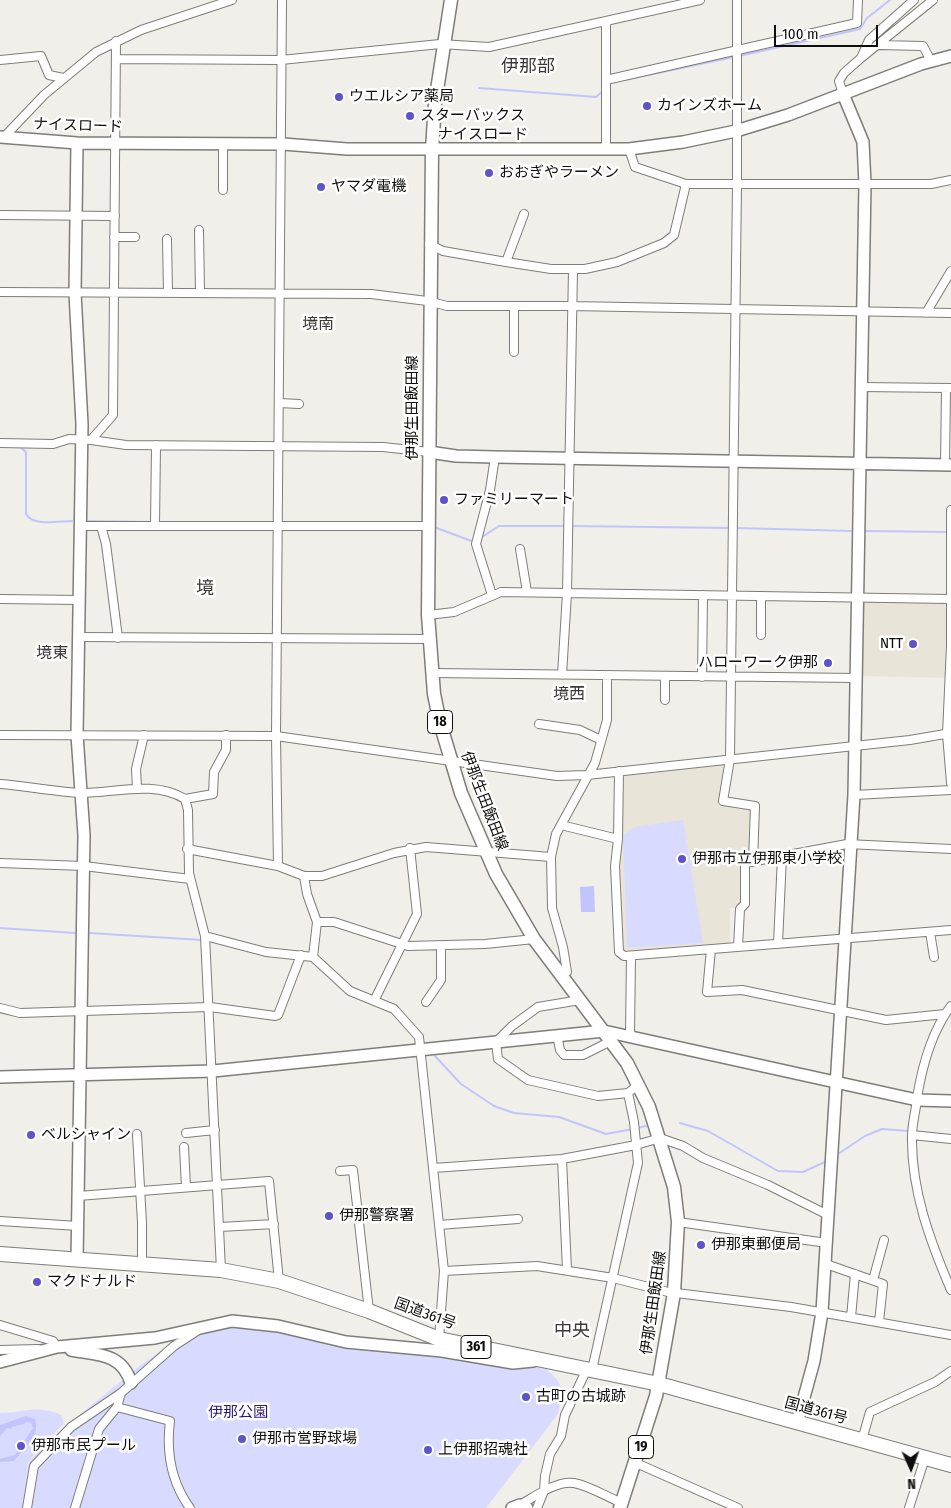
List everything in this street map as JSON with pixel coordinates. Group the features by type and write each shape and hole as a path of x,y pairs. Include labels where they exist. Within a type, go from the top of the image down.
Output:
{"highway":[{"name":"国道361号","path":"0,1254 221,1270 279,1280 369,1311 439,1339 659,1384 951,1465"}],"main road":[{"name":"伊那生田飯田線","path":"451,0 446,44 435,104 429,244 428,615 432,673 440,723 450,762 485,852 513,906 534,939 608,1036 639,1084 660,1138 674,1187 678,1222 674,1293 659,1384"},
{"name":"19","path":"621,1506 636,1463 659,1384"}],"street":[{"path":"2,137 63,78 96,52 116,41 232,0"},
{"path":"117,59 281,60 446,44 489,47 700,0"},
{"path":"737,0 736,131 738,185 730,759 723,801 754,806 753,862"},
{"path":"606,80 857,23 858,0"},
{"path":"862,58 869,40 914,0"},
{"path":"797,1423 814,1361 822,1312 854,796 858,465 864,311 864,184 863,142 839,81 844,73 933,0"},
{"path":"278,866 276,640 282,1"},
{"path":"606,21 606,150"},
{"path":"86,440 113,415 116,41"},
{"path":"879,45 923,46 931,61"},
{"path":"0,60 40,56 49,75 63,78"},
{"name":"ナイスロード","path":"2,137 77,143 282,144 347,149 629,149 683,142 736,131 788,115 931,61 951,56"},
{"path":"77,143 75,292 82,408 86,440 80,526 77,735 84,866 77,1259"},
{"path":"223,144 223,190"},
{"path":"629,149 635,167 686,184 931,184 951,180"},
{"path":"429,244 443,251 551,269 574,270 617,262 664,243 674,235 686,184"},
{"path":"506,262 524,214"},
{"path":"0,215 115,216"},
{"path":"199,230 200,293"},
{"path":"114,237 135,237"},
{"path":"168,239 168,293"},
{"path":"562,676 567,593 571,306 574,270"},
{"path":"926,313 951,271"},
{"path":"0,292 371,294 448,306 735,308 951,313"},
{"path":"514,306 514,352"},
{"path":"0,443 53,444 69,439 126,445 383,447 456,456 858,465 948,465 949,388 860,387"},
{"path":"279,403 299,404"},
{"path":"155,523 156,445"},
{"path":"492,595 476,542 490,490 495,457"},
{"path":"951,510 949,733 951,783"},
{"path":"80,526 155,523 428,526"},
{"path":"101,526 106,544 118,638"},
{"path":"520,549 527,592"},
{"path":"428,615 454,612 501,592 950,599"},
{"path":"702,676 703,595"},
{"path":"760,596 761,635"},
{"path":"0,599 79,600"},
{"path":"79,637 276,640 429,639"},
{"path":"432,673 856,678"},
{"path":"561,975 567,972 563,947 552,908 551,857 556,834 595,763 607,720 607,676"},
{"path":"665,676 665,700"},
{"path":"539,724 580,730 601,740"},
{"path":"0,735 276,736 557,776 587,775 949,733"},
{"path":"137,788 136,769 144,735"},
{"path":"0,784 80,792 137,788 176,794 185,799 213,794 214,772 226,750 226,735"},
{"path":"619,771 618,839 615,866 619,952 624,956 951,930"},
{"path":"854,796 951,790"},
{"path":"185,799 188,810 187,849 190,879 206,939 221,1270"},
{"path":"561,825 618,839"},
{"path":"738,947 740,909 745,904 745,863 851,844 951,849"},
{"path":"187,849 278,866 304,876 322,876 335,873 410,848 426,847 551,857"},
{"path":"374,1001 417,914 410,848"},
{"path":"778,944 782,856"},
{"path":"0,863 84,866 190,879"},
{"path":"304,876 307,894 317,922 313,957"},
{"path":"317,922 334,922 403,945 440,946 534,939"},
{"path":"930,932 934,957"},
{"path":"206,939 300,958 313,957 350,991 394,1009 420,1037 444,1271 439,1339"},
{"path":"426,1002 441,980 440,946"},
{"path":"711,949 708,992 742,990 886,1020 945,1014"},
{"path":"630,956 630,1036"},
{"path":"0,1008 20,1013 210,1007 275,1016 278,1015 300,958"},
{"path":"496,1042 512,1026 538,1007 580,1000"},
{"path":"951,1006 945,1014 925,1062 912,1135 919,1201 951,1290"},
{"path":"557,1036 560,1050 564,1055 583,1055 608,1036"},
{"path":"0,1077 212,1071 557,1036 630,1036 917,1100 951,1101"},
{"path":"496,1042 498,1059 528,1080 598,1096 628,1093 639,1084"},
{"path":"537,1508 544,1491 550,1454 561,1436 565,1415 589,1369 613,1278 638,1163 635,1129 628,1093"},
{"path":"186,1133 215,1130"},
{"path":"137,1134 142,1265"},
{"path":"912,1135 951,1139"},
{"path":"433,1168 562,1158 636,1145 660,1138 768,1185 828,1215"},
{"path":"184,1147 186,1187"},
{"path":"562,1158 567,1270"},
{"path":"340,1171 353,1170 369,1311"},
{"path":"78,1196 270,1181 279,1280"},
{"path":"439,1225 518,1219"},
{"path":"0,1221 78,1226"},
{"path":"678,1222 827,1243"},
{"path":"220,1227 274,1224"},
{"path":"873,1280 884,1240"},
{"path":"826,1264 883,1284 878,1322"},
{"path":"444,1271 537,1266 613,1278 674,1293 822,1312 951,1334"},
{"path":"851,1317 855,1274"},
{"path":"0,1362 53,1349 155,1338 232,1321 278,1326 346,1342 442,1351 513,1363 537,1360"},
{"path":"0,1325 53,1341 53,1349"},
{"path":"27,1508 34,1466 71,1427 122,1393 174,1346 202,1327"},
{"path":"0,1350 53,1349 109,1357 120,1362 128,1372 131,1383"},
{"path":"862,1440 870,1412 934,1382 951,1371"},
{"path":"76,1508 99,1429 117,1407 122,1393"},
{"path":"117,1407 170,1421 168,1440 175,1486 190,1508"},
{"path":"909,1508 925,1458"},
{"path":"636,1463 738,1508"},
{"path":"520,1507 544,1491 563,1484 574,1483 621,1506"}],"shaded area":[{"path":"862,599 947,601 948,678 861,676"},
{"name":"伊那市立伊那東小学校","path":"726,765 722,804 753,808 751,857 741,861 743,902 739,907 730,908 730,944 626,953 620,949 617,867 621,774"},
{"path":"594,886 595,912 581,912 580,887"},
{"path":"26,1416 35,1419 36,1431 34,1436 14,1461 0,1462 0,1459 15,1455 33,1428 31,1423 26,1422 11,1427 12,1429 7,1428 0,1436 0,1425"}],"green space":[{"path":"683,820 703,943 627,948 623,835 634,827"},
{"name":"伊那公園","path":"201,1322 417,1346 546,1369 560,1384 562,1393 558,1414 486,1508 0,1508 0,1413 45,1410 61,1415 64,1423 28,1462 25,1485 29,1462 47,1442 137,1368"}],"waterway":[{"path":"739,56 860,29 867,18 890,0"},
{"path":"624,80 734,57"},
{"path":"479,88 596,97 603,91"},
{"path":"0,447 20,447 26,452 26,514 29,518 40,522 72,521"},
{"path":"87,521 152,522"},
{"path":"157,522 192,522"},
{"path":"482,537 499,526 566,526"},
{"path":"571,526 731,528"},
{"path":"434,527 474,542"},
{"path":"736,528 851,531"},
{"path":"864,531 949,532"},
{"path":"0,928 75,933"},
{"path":"89,933 202,940"},
{"path":"332,979 349,994"},
{"path":"392,1012 416,1039"},
{"path":"435,1056 461,1084 494,1106 514,1113 559,1117 606,1134 633,1129"},
{"path":"680,1123 708,1131 778,1171 803,1172 825,1162"},
{"path":"638,1128 646,1126"},
{"path":"838,1154 865,1136 882,1129 909,1131"},
{"path":"914,1131 944,1135"}],"place":[{"name":"ウエルシア薬局","path":"339,97"},
{"name":"カインズホーム","path":"647,106"},
{"name":"スターバックス","path":"410,116"},
{"name":"おおぎやラーメン","path":"489,173"},
{"name":"ヤマダ電機","path":"321,187"},
{"name":"ファミリーマート","path":"444,500"},
{"name":"NTT","path":"913,644"},
{"name":"ハローワーク伊那","path":"828,663"},
{"name":"伊那市立伊那東小学校","path":"682,859"},
{"name":"ベルシャイン","path":"31,1135"},
{"name":"伊那警察署","path":"329,1216"},
{"name":"伊那東郵便局","path":"701,1245"},
{"name":"マクドナルド","path":"37,1282"},
{"name":"古町の古城跡","path":"526,1397"},
{"name":"伊那市営野球場","path":"242,1439"},
{"name":"伊那市民プール","path":"21,1446"},
{"name":"上伊那招魂社","path":"428,1450"}],"district":[{"name":"伊那部","path":"528,67"},
{"name":"境南","path":"318,325"},
{"name":"境","path":"205,589"},
{"name":"境東","path":"52,654"},
{"name":"境西","path":"569,695"},
{"name":"中央","path":"572,1331"}]}
